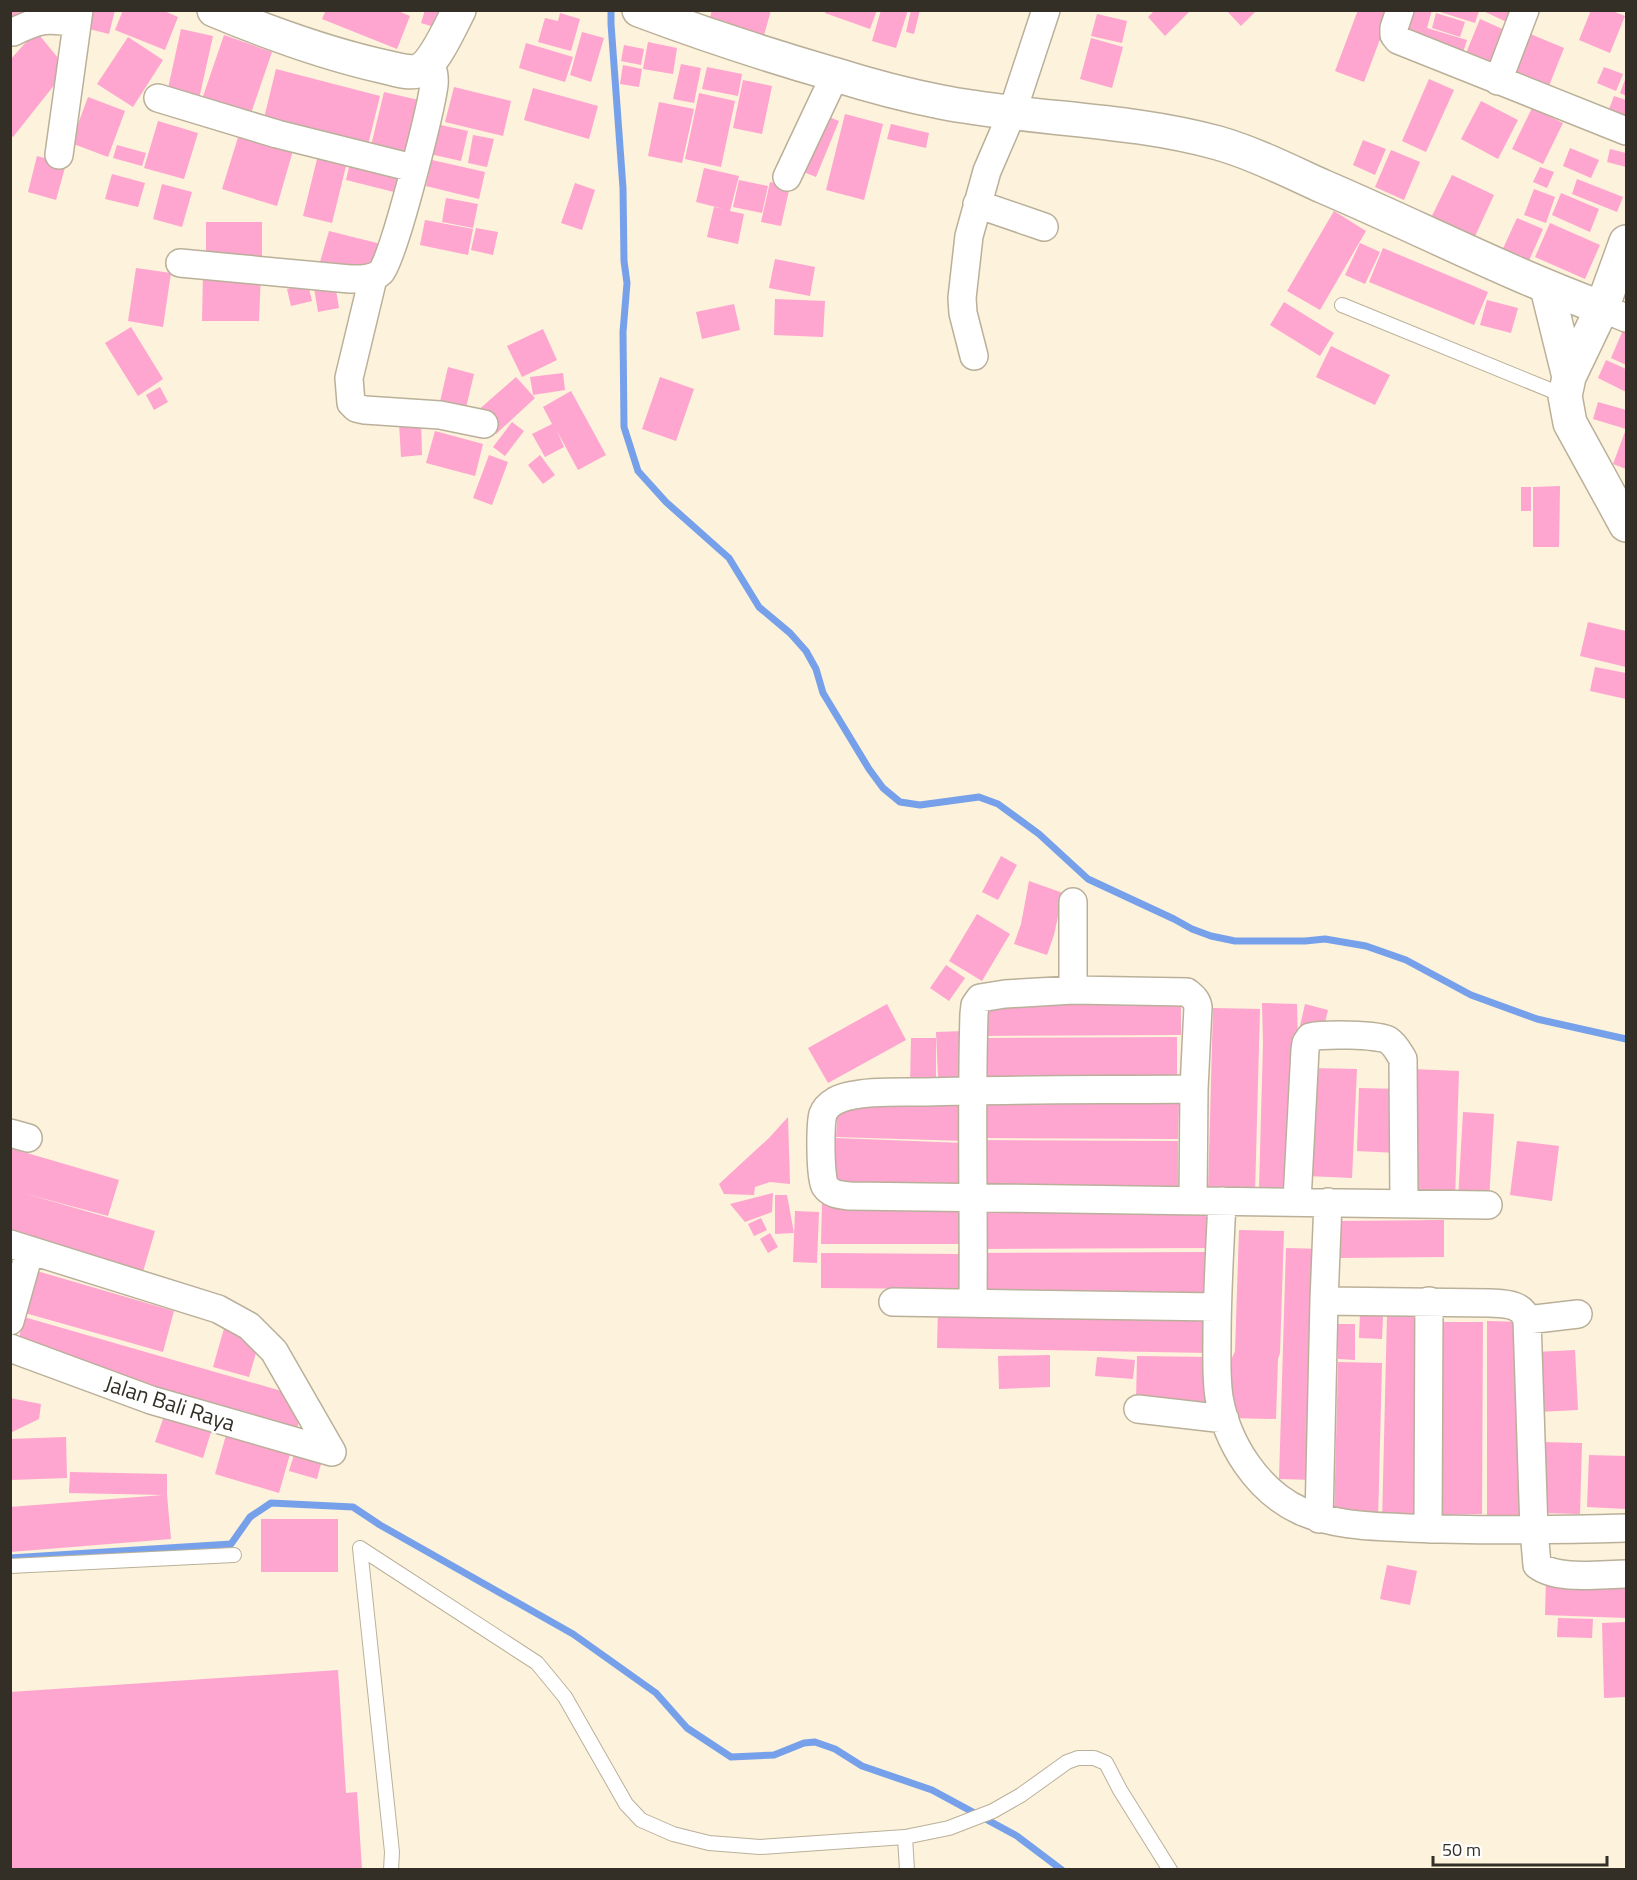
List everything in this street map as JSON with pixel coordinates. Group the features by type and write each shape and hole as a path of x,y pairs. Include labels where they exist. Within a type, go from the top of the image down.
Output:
{"street":[{"path":"214,10 265,31 352,59 410,72 420,70 430,62 459,10"},
{"path":"639,10 695,20 755,52 941,102 1012,113 1089,119 1147,127 1222,144 1348,197 1547,288 1614,313"},
{"path":"974,356 963,313 962,298 969,236 987,171 1012,113 1046,10"},
{"path":"1400,10 1394,28 1394,35 1398,40 1626,131"},
{"path":"1498,81 1525,10"},
{"path":"10,31 13,32 39,21 78,17 59,155"},
{"path":"180,263 350,279 373,278 382,272 389,259 434,85 430,62"},
{"path":"787,177 835,75"},
{"path":"158,98 277,134 413,168"},
{"path":"977,204 1044,227"},
{"path":"1567,386 1614,313 1626,242"},
{"path":"373,278 349,378 351,403 356,408 365,410 440,415 484,424"},
{"path":"1547,288 1567,386 1570,423 1626,525"},
{"path":"1073,902 1073,990"},
{"path":"973,1303 972,1090 974,1014 975,1005 980,998 1005,994 1073,990 1187,993 1193,996 1198,1007 1194,1089 1193,1200"},
{"path":"1297,1202 1306,1043 1310,1037 1323,1035 1375,1036 1388,1040 1397,1048 1403,1059 1404,1203"},
{"path":"1194,1089 972,1090 877,1093 836,1100 827,1107 822,1115 821,1169 825,1186 836,1194 974,1198 1488,1205"},
{"path":"1222,1201 1217,1307 1219,1396 1233,1441 1245,1463 1279,1497 1298,1510 1319,1519 1366,1526 1534,1530 1626,1528"},
{"path":"1319,1519 1323,1301 1328,1202"},
{"path":"10,1321 20,1247"},
{"name":"Jalan Bali Raya","path":"10,1348 151,1400 332,1452 274,1351 249,1326 218,1309 20,1247"},
{"path":"1323,1301 1490,1303 1514,1306 1522,1310 1527,1320 1537,1565 1543,1570 1564,1574 1626,1574"},
{"path":"1428,1529 1429,1301"},
{"path":"893,1302 1217,1307"},
{"path":"1527,1320 1578,1314"},
{"path":"1138,1409 1225,1419"}],"lane":[{"path":"1342,305 1567,386"},
{"path":"391,1869 392,1852 360,1548 537,1663 565,1697 626,1804 641,1820 673,1834 709,1843 760,1847 905,1837 949,1828 993,1811 1021,1795 1067,1762 1078,1758 1094,1758 1106,1763 1120,1790 1170,1869"},
{"path":"10,1566 234,1555"},
{"path":"905,1837 907,1869"}],"building":[{"path":"10,10 20,10 27,14 10,26"},
{"path":"85,10 115,10 109,34 81,27"},
{"path":"123,10 162,10 178,17 165,50 115,30"},
{"path":"326,10 396,10 410,16 397,49 322,19"},
{"path":"425,10 443,10 437,28 421,23"},
{"path":"712,10 771,10 763,39 708,24"},
{"path":"826,10 877,10 870,29 825,13"},
{"path":"881,10 908,10 896,48 872,41"},
{"path":"911,10 920,10 914,34 906,32"},
{"path":"1155,10 1191,10 1165,36 1148,17"},
{"path":"1226,10 1257,10 1241,26"},
{"path":"1358,10 1391,10 1364,82 1335,71"},
{"path":"1410,10 1432,10 1427,28 1467,40 1462,56 1404,30"},
{"path":"1434,10 1476,10 1479,11 1475,23"},
{"path":"1481,10 1518,10 1511,24"},
{"path":"1591,10 1610,10 1625,16 1610,53 1579,40"},
{"path":"560,13 580,19 571,51 538,42 545,18 558,21"},
{"path":"1436,13 1465,22 1460,37 1432,28"},
{"path":"1097,14 1127,21 1122,43 1091,36"},
{"path":"1480,19 1507,31 1491,70 1464,58"},
{"path":"181,29 213,36 199,99 167,93"},
{"path":"36,31 67,69 13,137 10,135 10,60"},
{"path":"582,32 604,38 591,82 570,75"},
{"path":"1528,33 1564,48 1547,91 1510,76"},
{"path":"224,35 272,52 248,122 200,105"},
{"path":"128,37 163,60 133,107 97,84"},
{"path":"1091,38 1123,47 1112,88 1080,79"},
{"path":"648,42 677,48 673,74 643,69"},
{"path":"526,43 573,57 565,82 519,68"},
{"path":"624,45 644,49 641,65 621,61"},
{"path":"681,64 701,68 694,103 673,99"},
{"path":"623,65 642,69 639,87 620,84"},
{"path":"707,67 742,74 738,96 702,89"},
{"path":"1604,67 1623,74 1616,91 1597,83"},
{"path":"276,69 380,96 367,149 263,122"},
{"path":"1626,77 1626,96 1620,93"},
{"path":"1429,79 1454,90 1426,152 1402,141"},
{"path":"743,80 772,86 762,134 733,128"},
{"path":"454,87 511,101 503,136 445,122"},
{"path":"533,88 598,106 589,139 524,120"},
{"path":"384,92 423,101 408,159 370,150"},
{"path":"699,93 735,101 721,167 685,159"},
{"path":"1614,96 1626,100 1626,125 1606,117"},
{"path":"88,97 125,111 108,157 71,143"},
{"path":"1481,101 1518,120 1498,159 1461,139"},
{"path":"659,102 694,109 682,163 648,156"},
{"path":"1532,108 1563,123 1543,164 1512,149"},
{"path":"845,114 883,124 864,200 826,190"},
{"path":"824,115 839,121 816,177 801,171"},
{"path":"158,121 198,133 184,179 144,168"},
{"path":"427,122 468,131 461,161 421,152"},
{"path":"891,124 929,133 926,148 887,139"},
{"path":"240,131 294,147 277,206 222,189"},
{"path":"473,135 494,139 487,167 468,163"},
{"path":"1363,140 1386,149 1375,175 1353,165"},
{"path":"117,145 146,153 142,166 113,158"},
{"path":"1570,148 1599,160 1591,178 1563,166"},
{"path":"1610,149 1626,153 1626,167 1607,162"},
{"path":"1391,150 1420,162 1404,200 1375,187"},
{"path":"319,151 348,158 332,223 303,216"},
{"path":"37,156 66,164 56,200 28,192"},
{"path":"351,158 404,172 398,193 346,180"},
{"path":"432,160 485,172 479,199 426,186"},
{"path":"1540,167 1554,172 1547,188 1533,182"},
{"path":"704,168 739,176 730,211 744,214 738,244 707,237 714,207 724,209 696,202"},
{"path":"112,174 145,183 138,207 105,199"},
{"path":"1452,175 1494,195 1471,245 1428,224"},
{"path":"1577,179 1623,197 1617,212 1572,194"},
{"path":"739,180 768,186 762,213 733,207"},
{"path":"770,182 790,186 781,226 761,222"},
{"path":"575,183 595,190 582,230 561,223"},
{"path":"162,184 192,192 182,227 153,219"},
{"path":"1534,189 1555,197 1546,223 1524,215"},
{"path":"1561,193 1599,209 1590,232 1552,215"},
{"path":"446,198 478,204 473,228 442,222"},
{"path":"1334,211 1366,231 1320,310 1287,291"},
{"path":"1517,218 1543,229 1527,265 1501,253"},
{"path":"425,220 473,229 468,255 420,245"},
{"path":"206,222 262,222 262,256 206,257"},
{"path":"1550,223 1600,245 1585,279 1535,257"},
{"path":"476,228 498,232 493,255 471,250"},
{"path":"329,231 381,244 373,276 320,262"},
{"path":"1360,243 1380,252 1365,284 1345,275"},
{"path":"1383,248 1488,292 1474,325 1369,282"},
{"path":"775,259 815,267 810,296 769,288"},
{"path":"136,268 171,273 163,327 128,321"},
{"path":"203,272 261,272 259,321 202,321"},
{"path":"308,284 312,301 291,306 287,289"},
{"path":"335,284 339,308 318,312 314,288"},
{"path":"775,299 825,301 823,337 774,335"},
{"path":"1487,300 1518,308 1511,333 1480,325"},
{"path":"1284,302 1334,333 1320,356 1270,325"},
{"path":"734,304 740,330 702,339 696,312"},
{"path":"131,327 163,379 138,396 105,343"},
{"path":"543,329 557,360 522,377 507,346"},
{"path":"1623,330 1626,332 1626,365 1611,358"},
{"path":"1331,346 1390,375 1375,405 1316,377"},
{"path":"1606,360 1626,369 1626,392 1598,378"},
{"path":"448,367 474,374 465,412 439,406"},
{"path":"563,373 565,390 533,395 530,377"},
{"path":"516,377 535,398 496,434 476,412"},
{"path":"660,377 694,389 676,441 642,429"},
{"path":"160,387 168,402 154,410 146,395"},
{"path":"571,391 606,455 578,470 557,431 564,447 545,457 532,434 552,424 543,407"},
{"path":"1598,402 1626,410 1626,429 1593,419"},
{"path":"421,422 422,455 401,457 399,423"},
{"path":"512,422 524,431 505,456 493,447"},
{"path":"1626,429 1626,469 1613,464"},
{"path":"435,431 483,444 475,476 426,463"},
{"path":"489,455 508,462 492,505 473,498"},
{"path":"540,455 555,475 543,484 528,465"},
{"path":"1560,486 1559,547 1533,547 1533,487"},
{"path":"1521,487 1531,487 1531,511 1521,511"},
{"path":"1588,622 1626,631 1626,667 1580,656"},
{"path":"1595,667 1626,673 1626,699 1590,691"},
{"path":"1001,856 1017,865 998,900 982,892"},
{"path":"1029,881 1063,893 1047,955 1014,944 1021,924"},
{"path":"977,914 1010,934 982,981 949,961"},
{"path":"946,965 965,978 949,1001 930,988"},
{"path":"983,998 1181,998 1181,1035 983,1036"},
{"path":"1262,1003 1297,1004 1294,1190 1259,1189"},
{"path":"887,1004 906,1040 828,1083 808,1048"},
{"path":"1305,1004 1328,1010 1323,1031 1300,1026"},
{"path":"1213,1008 1260,1009 1255,1193 1208,1192"},
{"path":"965,1031 966,1077 938,1078 936,1032"},
{"path":"1177,1037 1177,1081 983,1082 983,1038"},
{"path":"911,1038 936,1038 936,1083 910,1083"},
{"path":"1312,1068 1357,1069 1352,1178 1307,1176"},
{"path":"1413,1069 1459,1071 1455,1201 1409,1199"},
{"path":"1359,1088 1400,1089 1397,1153 1357,1151"},
{"path":"966,1101 965,1141 836,1137 838,1103"},
{"path":"981,1101 1179,1103 1178,1139 980,1138"},
{"path":"1463,1112 1494,1114 1489,1201 1458,1200"},
{"path":"788,1117 790,1184 770,1182 755,1187 754,1195 724,1194 719,1184 769,1138"},
{"path":"836,1138 964,1143 963,1188 834,1184"},
{"path":"981,1140 1178,1141 1178,1190 981,1188"},
{"path":"1517,1141 1559,1146 1552,1201 1510,1195"},
{"path":"10,1148 119,1180 108,1216 23,1193 155,1231 142,1275 10,1237"},
{"path":"773,1193 772,1212 745,1222 730,1204"},
{"path":"775,1195 787,1195 794,1233 775,1234"},
{"path":"822,1203 960,1204 960,1244 821,1244"},
{"path":"1209,1203 1209,1248 980,1249 980,1204"},
{"path":"795,1211 819,1212 817,1263 793,1262"},
{"path":"761,1218 767,1230 754,1236 748,1224"},
{"path":"1444,1220 1444,1257 1340,1258 1339,1221"},
{"path":"1239,1230 1284,1231 1276,1419 1230,1418"},
{"path":"770,1233 778,1247 768,1253 760,1239"},
{"path":"1286,1248 1322,1249 1314,1480 1279,1479"},
{"path":"1209,1252 1209,1296 980,1297 981,1253"},
{"path":"821,1253 960,1254 959,1289 821,1288"},
{"path":"37,1271 174,1311 163,1352 25,1313"},
{"path":"938,1310 1210,1315 1209,1353 937,1348"},
{"path":"1360,1314 1383,1316 1382,1339 1359,1338"},
{"path":"1387,1315 1427,1316 1422,1523 1382,1522"},
{"path":"24,1317 292,1394 302,1408 295,1438 17,1347"},
{"path":"1487,1321 1525,1322 1525,1517 1487,1516"},
{"path":"1440,1322 1483,1322 1482,1514 1439,1515"},
{"path":"1338,1324 1355,1324 1355,1360 1338,1359"},
{"path":"225,1325 258,1346 249,1377 213,1367"},
{"path":"1575,1350 1578,1410 1537,1412 1535,1352"},
{"path":"1050,1355 1050,1387 999,1389 998,1356"},
{"path":"1137,1356 1209,1357 1208,1402 1136,1401"},
{"path":"1097,1357 1135,1360 1133,1379 1095,1376"},
{"path":"1338,1362 1382,1363 1378,1522 1334,1521"},
{"path":"10,1398 41,1404 39,1419 10,1433"},
{"path":"164,1416 211,1432 203,1458 155,1442"},
{"path":"228,1428 292,1447 279,1493 215,1474"},
{"path":"66,1437 67,1478 10,1480 10,1439"},
{"path":"1542,1442 1582,1443 1580,1514 1541,1513"},
{"path":"296,1448 323,1456 317,1479 289,1471"},
{"path":"1589,1455 1626,1456 1626,1509 1587,1507"},
{"path":"70,1472 167,1474 171,1539 10,1552 10,1507 163,1495 69,1493"},
{"path":"261,1519 338,1519 338,1572 261,1572"},
{"path":"1387,1565 1417,1571 1410,1605 1380,1599"},
{"path":"1546,1578 1626,1581 1626,1618 1545,1615"},
{"path":"1558,1618 1593,1619 1592,1638 1557,1637"},
{"path":"1626,1622 1626,1697 1604,1698 1602,1623"},
{"path":"338,1670 346,1793 357,1792 362,1869 10,1869 10,1692"}],"waterway":[{"path":"611,10 627,283 623,332 624,427 638,471 666,502 729,558 759,607 790,633 806,651 816,669 823,693 883,788 900,802 920,805 979,797 998,804 1039,834 1088,879 1211,936 1235,941 1325,939 1366,946 1406,960 1471,995 1537,1019 1626,1039"},
{"path":"10,1558 231,1544 250,1517 271,1503 353,1507 380,1525 573,1634 656,1693 687,1728 731,1757 774,1755 804,1743 815,1742 835,1749 862,1766 932,1790 1017,1836 1062,1870"}]}
